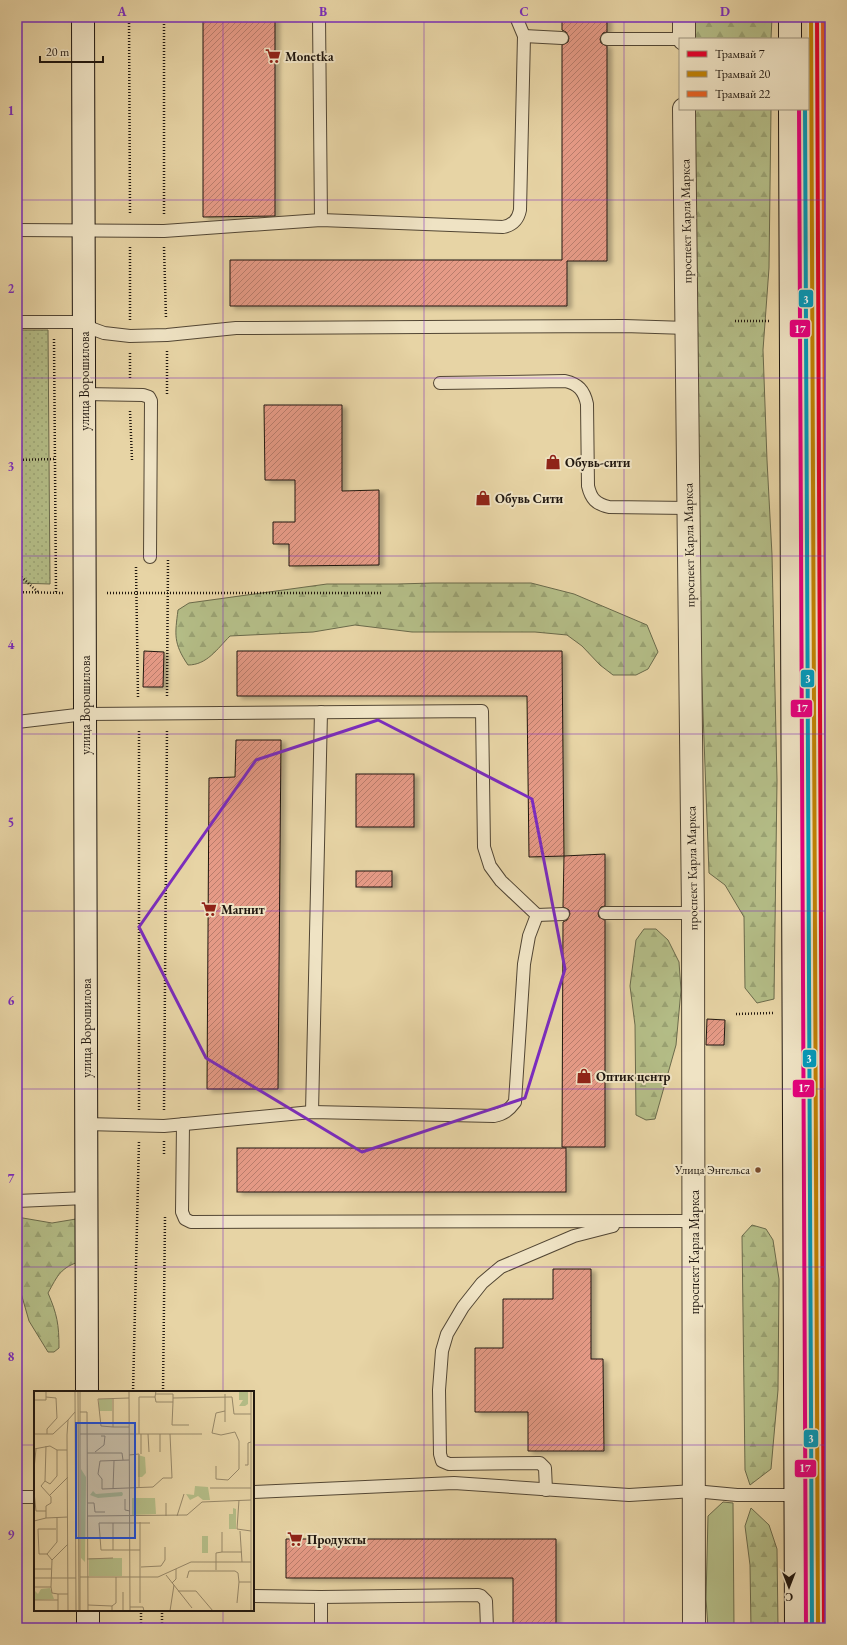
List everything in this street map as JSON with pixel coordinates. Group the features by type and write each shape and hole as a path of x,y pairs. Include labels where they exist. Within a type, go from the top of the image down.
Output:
{"main road":[{"name":"улица Ворошилова","path":"83,17 87,1391"},
{"path":"684,17 684,38"},
{"path":"790,17 790,38"},
{"name":"проспект Карла Маркса","path":"684,110 692,913 694,1628"},
{"path":"790,110 796,1628"},
{"path":"88,1611 88,1628"}],"lane":[{"path":"319,17 321,220"},
{"path":"17,230 164,231 321,220 509,226 515,222 519,216 520,210 524,36 516,17"},
{"path":"524,36 562,38"},
{"path":"607,39 679,39"},
{"path":"17,322 84,322 93,329 104,333 130,336 167,335 236,328 624,326 687,328"},
{"path":"440,383 564,381 573,383 581,388 586,396 588,486 594,501 609,507 688,508"},
{"path":"84,394 143,395 150,397 150,557"},
{"path":"17,722 85,714 482,711 484,847 490,866 501,881 537,915 563,914"},
{"path":"312,1112 321,712"},
{"path":"605,913 692,913"},
{"path":"86,1124 164,1126 312,1112 494,1116 503,1114 510,1109 515,1102 517,1093 524,964 529,936 537,915"},
{"path":"182,1124 182,1212 185,1219 188,1221 694,1222"},
{"path":"17,1201 86,1198"},
{"path":"546,1490 546,1468 540,1463 449,1464 442,1461 440,1454 439,1390 442,1351 447,1334 463,1307 482,1284 501,1267 574,1236 630,1222"},
{"path":"254,1492 454,1483 629,1495 694,1491 737,1495 795,1495"},
{"path":"17,1497 34,1497"},
{"path":"254,1596 481,1596 486,1601 487,1628"},
{"path":"320,1628 321,1597"}],"path":[{"path":"812,321 830,320"},
{"path":"735,321 771,321"},
{"path":"54,322 56,592"},
{"path":"17,460 55,459"},
{"path":"17,573 38,592"},
{"path":"17,592 382,593"},
{"path":"813,1012 830,1012"},
{"path":"736,1014 776,1013"},
{"path":"141,1611 141,1628"},
{"path":"162,1611 162,1628"}],"highlighted area":[{"path":"378,720 532,799 565,969 525,1098 362,1152 206,1058 139,927 256,760"}],"green space":[{"path":"692,17 772,17 771,38 692,38"},
{"path":"691,110 771,110 769,268 763,350 772,555 777,780 774,999 757,1003 745,988 744,917 725,885 709,873 696,525"},
{"path":"17,330 48,330 50,584 17,583"},
{"path":"531,583 574,594 647,625 658,652 648,669 636,675 613,675 600,665 582,646 567,635 535,632 412,632 355,625 313,632 230,636 206,659 195,664 188,665 177,644 176,626 178,610 189,603 327,584"},
{"path":"644,929 656,929 668,940 679,962 681,990 676,1045 655,1119 646,1120 636,1115 635,1025 630,986 636,940"},
{"path":"17,1217 52,1223 82,1218 81,1261 64,1269 54,1281 48,1293 54,1307 59,1332 59,1348 54,1352 48,1352 29,1321 17,1279"},
{"path":"752,1225 766,1229 773,1240 779,1279 778,1390 771,1469 750,1485 745,1470 742,1236"},
{"path":"723,1502 733,1503 734,1628 708,1628 706,1599 708,1516"},
{"path":"751,1508 769,1525 777,1549 778,1628 751,1628 750,1565 745,1526"}],"building":[{"path":"203,17 275,17 275,216 203,217"},
{"path":"562,17 607,17 607,32 603,33 600,39 601,43 607,46 607,261 567,261 567,306 230,306 230,260 562,260 562,45 568,42 569,38 566,32 562,30"},
{"path":"264,405 342,405 342,491 379,490 379,565 289,566 289,544 273,544 273,522 295,522 295,480 265,480"},
{"path":"144,651 164,652 163,687 143,687"},
{"path":"237,651 562,651 564,856 529,857 527,696 237,696"},
{"path":"236,740 281,740 278,1089 207,1089 209,778 235,777"},
{"path":"356,774 414,774 414,827 356,827"},
{"path":"605,854 605,906 601,907 598,913 599,917 605,920 605,1147 562,1147 563,922 567,920 570,914 569,910 563,907 564,856"},
{"path":"356,871 392,871 392,887 356,887"},
{"path":"707,1019 725,1020 724,1045 706,1045"},
{"path":"237,1148 566,1148 566,1192 237,1192"},
{"path":"553,1269 591,1269 591,1359 603,1359 604,1451 528,1451 528,1412 475,1412 475,1348 503,1348 503,1299 553,1299"},
{"path":"286,1539 556,1539 556,1628 513,1628 513,1578 286,1578"}],"tram line":[{"name":"20","path":"811,17 818,1628"},
{"name":"7","path":"817,17 824,1628"},
{"name":"22","path":"823,17 830,1628"}],"transit line":[{"name":"9","path":"829,17 830,247"},
{"name":"17","path":"799,110 806,1628"},
{"name":"3","path":"805,110 812,1628"}],"place":[{"name":"Monetka","path":"273,56"},
{"name":"Обувь-сити","path":"553,462"},
{"name":"Обувь Сити","path":"483,498"},
{"name":"Магнит","path":"209,909"},
{"name":"Оптик центр","path":"584,1076"},
{"name":"Улица Энгельса","path":"758,1170"},
{"name":"Продукты","path":"295,1539"}]}
